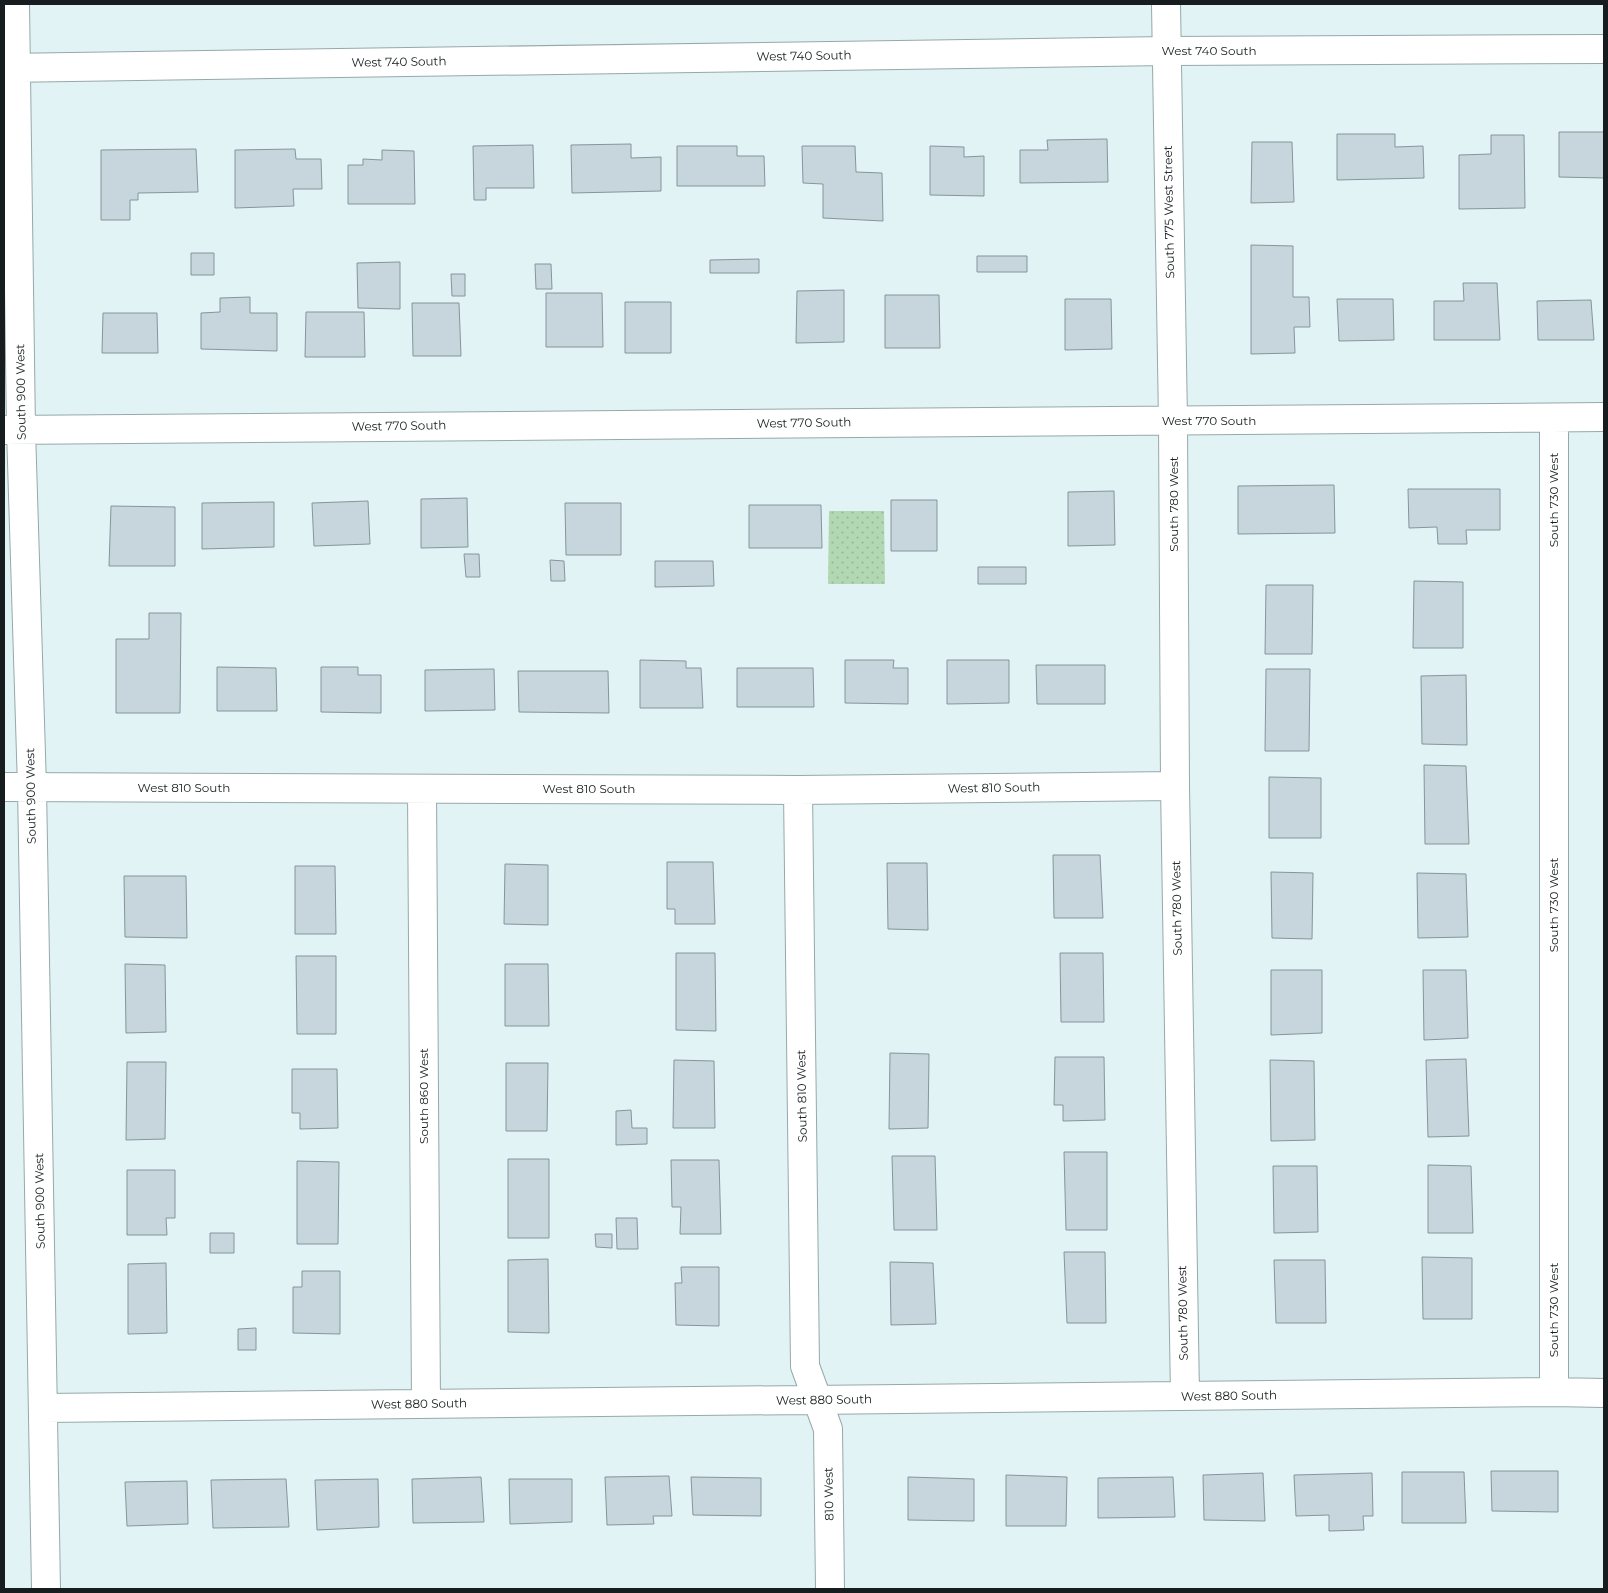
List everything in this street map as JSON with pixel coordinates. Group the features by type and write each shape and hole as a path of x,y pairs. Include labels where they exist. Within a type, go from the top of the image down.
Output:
{"street":[{"name":"South 900 West","path":"15,4 10,68 13,430 32,787 46,1589"},
{"name":"South 775 West Street","path":"1166,4 1174,421"},
{"name":"West 740 South","path":"10,68 1166,51 1604,49"},
{"name":"West 770 South","path":"13,430 1604,417"},
{"name":"South 730 West","path":"1554,418 1554,1392"},
{"name":"South 780 West","path":"1174,421 1175,786 1185,1396"},
{"name":"West 810 South","path":"4,787 798,790 1175,786"},
{"name":"South 860 West","path":"422,789 426,1404"},
{"name":"South 810 West","path":"798,790 805,1366 817,1400"},
{"name":"West 880 South","path":"44,1408 1604,1393"},
{"name":"810 West","path":"817,1400 828,1429 830,1589"}],"green space":[{"path":"829,511 884,511 885,584 828,584"}],"building":[{"path":"1559,132 1604,132 1604,178 1559,177"},
{"path":"1337,134 1395,134 1395,147 1423,146 1424,178 1337,180"},
{"path":"1491,135 1524,135 1525,208 1459,209 1459,155 1491,154"},
{"path":"1107,139 1108,182 1020,183 1020,150 1048,150 1047,140"},
{"path":"1252,142 1292,142 1294,202 1251,203"},
{"path":"631,144 631,158 661,157 661,191 572,193 571,145"},
{"path":"533,145 534,188 486,188 486,200 474,200 473,146"},
{"path":"677,146 737,146 737,156 764,156 765,186 677,186"},
{"path":"802,146 855,146 856,172 882,173 883,221 823,218 823,184 803,183"},
{"path":"930,146 964,147 964,157 984,156 984,196 930,195"},
{"path":"196,149 198,192 138,193 138,200 130,200 130,220 101,220 101,150"},
{"path":"295,149 296,159 321,159 322,189 293,189 294,206 235,208 235,150"},
{"path":"382,150 414,151 415,204 348,204 348,165 363,165 363,159 382,160"},
{"path":"1251,245 1293,246 1293,297 1309,297 1310,327 1294,327 1295,353 1251,354"},
{"path":"191,253 214,253 214,275 191,275"},
{"path":"977,256 1027,256 1027,272 977,272"},
{"path":"759,259 759,273 710,273 710,260"},
{"path":"400,262 400,309 358,308 357,263"},
{"path":"535,264 551,264 552,289 536,289"},
{"path":"451,274 465,274 465,296 452,296"},
{"path":"1463,283 1497,283 1500,340 1434,340 1434,301 1464,301"},
{"path":"844,290 844,342 796,343 797,291"},
{"path":"546,293 602,293 603,347 546,347"},
{"path":"885,295 939,295 940,348 885,348"},
{"path":"250,297 250,313 277,313 277,351 201,349 201,313 220,312 220,298"},
{"path":"1065,299 1111,299 1112,349 1065,350"},
{"path":"1337,299 1393,299 1394,340 1339,341"},
{"path":"1591,300 1594,340 1538,340 1537,301"},
{"path":"625,302 671,302 671,353 625,353"},
{"path":"412,303 459,303 461,356 413,356"},
{"path":"306,312 364,312 365,357 305,357"},
{"path":"103,313 157,313 158,353 102,353"},
{"path":"1334,485 1335,533 1238,534 1238,486"},
{"path":"1408,489 1500,489 1500,530 1466,530 1467,544 1438,544 1437,527 1409,528"},
{"path":"1114,491 1115,545 1068,546 1068,492"},
{"path":"467,498 468,547 421,548 421,499"},
{"path":"891,500 937,500 937,551 891,551"},
{"path":"368,501 370,544 314,546 312,503"},
{"path":"274,502 274,547 202,549 202,503"},
{"path":"565,503 621,503 621,555 566,555"},
{"path":"749,505 821,505 822,548 749,548"},
{"path":"111,506 175,507 175,566 109,566"},
{"path":"464,554 479,554 480,577 466,577"},
{"path":"550,560 564,561 565,581 551,581"},
{"path":"655,561 713,561 714,586 655,587"},
{"path":"978,567 1026,567 1026,584 978,584"},
{"path":"1414,581 1463,582 1463,648 1413,648"},
{"path":"1266,585 1313,585 1312,654 1265,654"},
{"path":"149,613 181,613 180,713 116,713 116,639 149,639"},
{"path":"640,660 686,661 686,668 701,668 703,708 640,708"},
{"path":"845,660 894,660 893,668 908,668 908,704 845,703"},
{"path":"947,660 1009,660 1009,703 947,704"},
{"path":"1036,665 1105,665 1105,704 1037,704"},
{"path":"217,667 276,668 277,711 217,711"},
{"path":"321,667 358,667 358,675 381,675 381,713 321,712"},
{"path":"737,668 813,668 814,707 737,707"},
{"path":"494,669 495,710 425,711 425,670"},
{"path":"1266,669 1310,669 1309,751 1265,751"},
{"path":"518,671 608,671 609,713 519,712"},
{"path":"1466,675 1467,745 1422,744 1421,676"},
{"path":"1424,765 1466,766 1469,844 1425,844"},
{"path":"1269,777 1321,778 1321,838 1269,838"},
{"path":"1053,855 1100,855 1103,918 1054,918"},
{"path":"667,862 713,862 715,924 675,924 675,909 667,909"},
{"path":"887,863 927,863 928,930 888,929"},
{"path":"505,864 548,865 548,925 504,924"},
{"path":"295,866 335,866 336,934 295,934"},
{"path":"1271,872 1313,873 1312,939 1272,938"},
{"path":"1417,873 1466,874 1468,937 1418,938"},
{"path":"124,876 186,876 187,938 125,937"},
{"path":"676,953 715,953 716,1031 676,1030"},
{"path":"1060,953 1103,953 1104,1022 1061,1022"},
{"path":"296,956 336,956 336,1034 297,1034"},
{"path":"125,964 165,965 166,1032 126,1033"},
{"path":"505,964 548,964 549,1026 505,1026"},
{"path":"1271,970 1322,970 1322,1033 1271,1035"},
{"path":"1423,970 1466,970 1468,1038 1424,1040"},
{"path":"890,1053 929,1054 928,1128 889,1129"},
{"path":"1055,1057 1104,1057 1105,1120 1063,1121 1063,1105 1054,1105"},
{"path":"1466,1059 1469,1136 1428,1137 1426,1060"},
{"path":"674,1060 714,1061 715,1128 673,1128"},
{"path":"1270,1060 1314,1061 1315,1140 1271,1141"},
{"path":"127,1062 166,1062 165,1139 126,1140"},
{"path":"506,1063 548,1063 547,1131 506,1131"},
{"path":"292,1069 337,1069 338,1128 300,1129 300,1113 292,1113"},
{"path":"631,1110 632,1128 647,1128 647,1144 616,1145 616,1111"},
{"path":"1064,1152 1107,1152 1107,1230 1066,1230"},
{"path":"892,1156 935,1156 937,1230 894,1230"},
{"path":"508,1159 549,1159 549,1238 508,1238"},
{"path":"671,1160 719,1160 721,1234 680,1234 681,1207 672,1207"},
{"path":"297,1161 339,1162 338,1244 297,1244"},
{"path":"1428,1165 1471,1166 1473,1233 1428,1233"},
{"path":"1273,1166 1317,1166 1318,1232 1274,1233"},
{"path":"127,1170 175,1170 175,1218 166,1218 167,1235 127,1235"},
{"path":"616,1218 637,1218 638,1249 617,1249"},
{"path":"210,1233 234,1233 234,1253 210,1253"},
{"path":"595,1234 612,1234 612,1248 596,1247"},
{"path":"1064,1252 1105,1252 1106,1323 1067,1323"},
{"path":"1422,1257 1472,1258 1472,1319 1423,1319"},
{"path":"548,1259 549,1333 508,1332 508,1260"},
{"path":"1274,1260 1325,1260 1326,1323 1276,1323"},
{"path":"890,1262 933,1263 936,1324 891,1325"},
{"path":"166,1263 167,1333 128,1334 128,1264"},
{"path":"681,1267 719,1267 719,1326 676,1325 675,1283 682,1283"},
{"path":"302,1271 340,1271 340,1334 293,1333 293,1287 302,1287"},
{"path":"256,1328 256,1350 238,1350 238,1329"},
{"path":"1491,1471 1558,1471 1558,1512 1492,1511"},
{"path":"1402,1472 1464,1472 1466,1523 1402,1523"},
{"path":"1263,1473 1265,1521 1204,1520 1203,1475"},
{"path":"1372,1473 1373,1516 1363,1516 1364,1530 1329,1531 1329,1515 1296,1516 1294,1475"},
{"path":"1006,1475 1067,1477 1066,1526 1006,1526"},
{"path":"669,1476 672,1516 653,1516 654,1524 607,1525 605,1477"},
{"path":"481,1477 484,1522 413,1523 412,1479"},
{"path":"691,1477 761,1478 761,1516 693,1515"},
{"path":"908,1477 974,1479 974,1521 908,1520"},
{"path":"1173,1477 1175,1517 1098,1518 1098,1478"},
{"path":"286,1479 289,1527 213,1528 211,1480"},
{"path":"378,1479 379,1527 317,1530 315,1480"},
{"path":"509,1479 572,1479 572,1522 510,1524"},
{"path":"187,1481 188,1524 127,1526 125,1482"}]}
